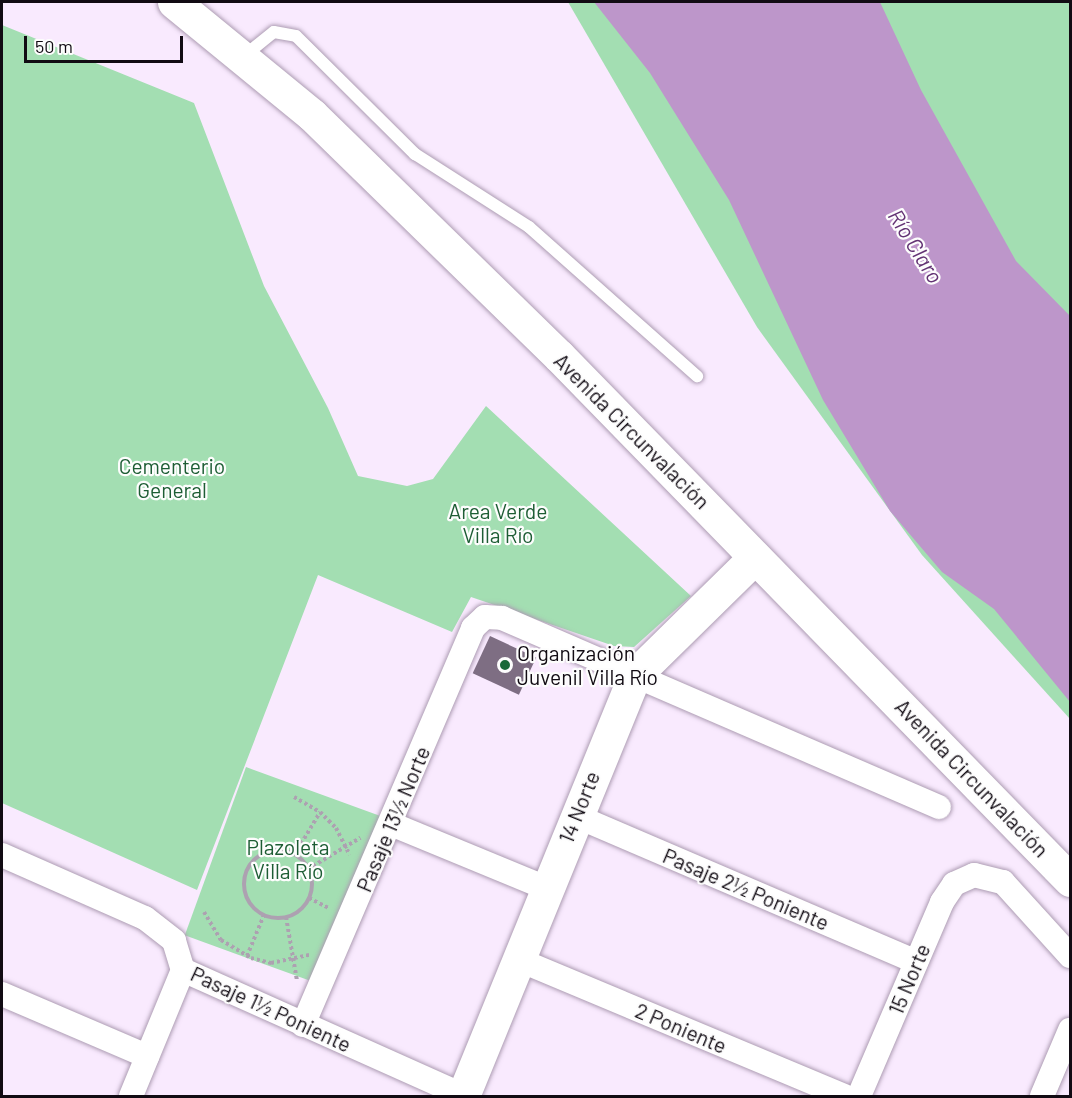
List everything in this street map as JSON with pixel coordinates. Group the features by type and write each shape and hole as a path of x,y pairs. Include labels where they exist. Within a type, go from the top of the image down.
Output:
{"main road":[{"name":"Avenida Circunvalación","path":"174,2 244,56 312,115 559,356 1071,880"},
{"name":"14 Norte","path":"463,1096 546,888 635,675 755,557"}],"street":[{"name":"Pasaje 13½ Norte","path":"303,1025 473,628 485,617 497,616 635,675"},
{"path":"635,675 939,807"},
{"name":"Pasaje 2½ Poniente","path":"576,816 916,962"},
{"path":"391,824 546,888"},
{"name":"Pasaje 1½ Poniente","path":"2,855 145,918 174,941 183,970 463,1096"},
{"name":"15 Norte","path":"859,1096 947,892 974,875 1003,882 1071,956"},
{"name":"2 Poniente","path":"518,959 845,1096"},
{"path":"131,1096 183,970"},
{"path":"2,994 147,1056"},
{"path":"1042,1096 1071,1030"}],"lane":[{"path":"244,56 274,32 296,36 415,154 529,226 697,376"}],"path":[{"path":"294,797 320,812 345,845 351,863"},
{"path":"295,854 320,812"},
{"path":"308,869 345,845 391,824"},
{"path":"283,850 295,854 308,869 309,898 286,917 264,915 252,906 244,892 245,874 251,862 265,852 283,850"},
{"path":"204,912 221,940 247,956 271,963 293,960 318,949"},
{"path":"247,956 264,915"},
{"path":"286,917 303,1025"}],"green space":[{"path":"568,2 1070,2 1070,719 922,555 757,327"},
{"name":"Cementerio General","path":"2,25 194,103 264,286 328,408 358,476 407,486 433,479 486,406 691,596 634,647 614,646 471,597 452,632 318,575 197,890 2,803"},
{"name":"Plazoleta Villa Río","path":"246,767 380,816 319,984 185,935"}],"water":[{"name":"Río Claro","path":"594,2 880,2 921,90 1016,261 1070,316 1070,702 994,609 942,572 890,511 823,400 729,200 650,73"}],"building":[{"name":"Organización Juvenil Villa Río","path":"490,636 536,658 519,695 473,673"}],"place":[{"name":"Organización Juvenil Villa Río","path":"505,665"}],"park label":[{"name":"Area Verde Villa Río","path":"498,523"}]}
